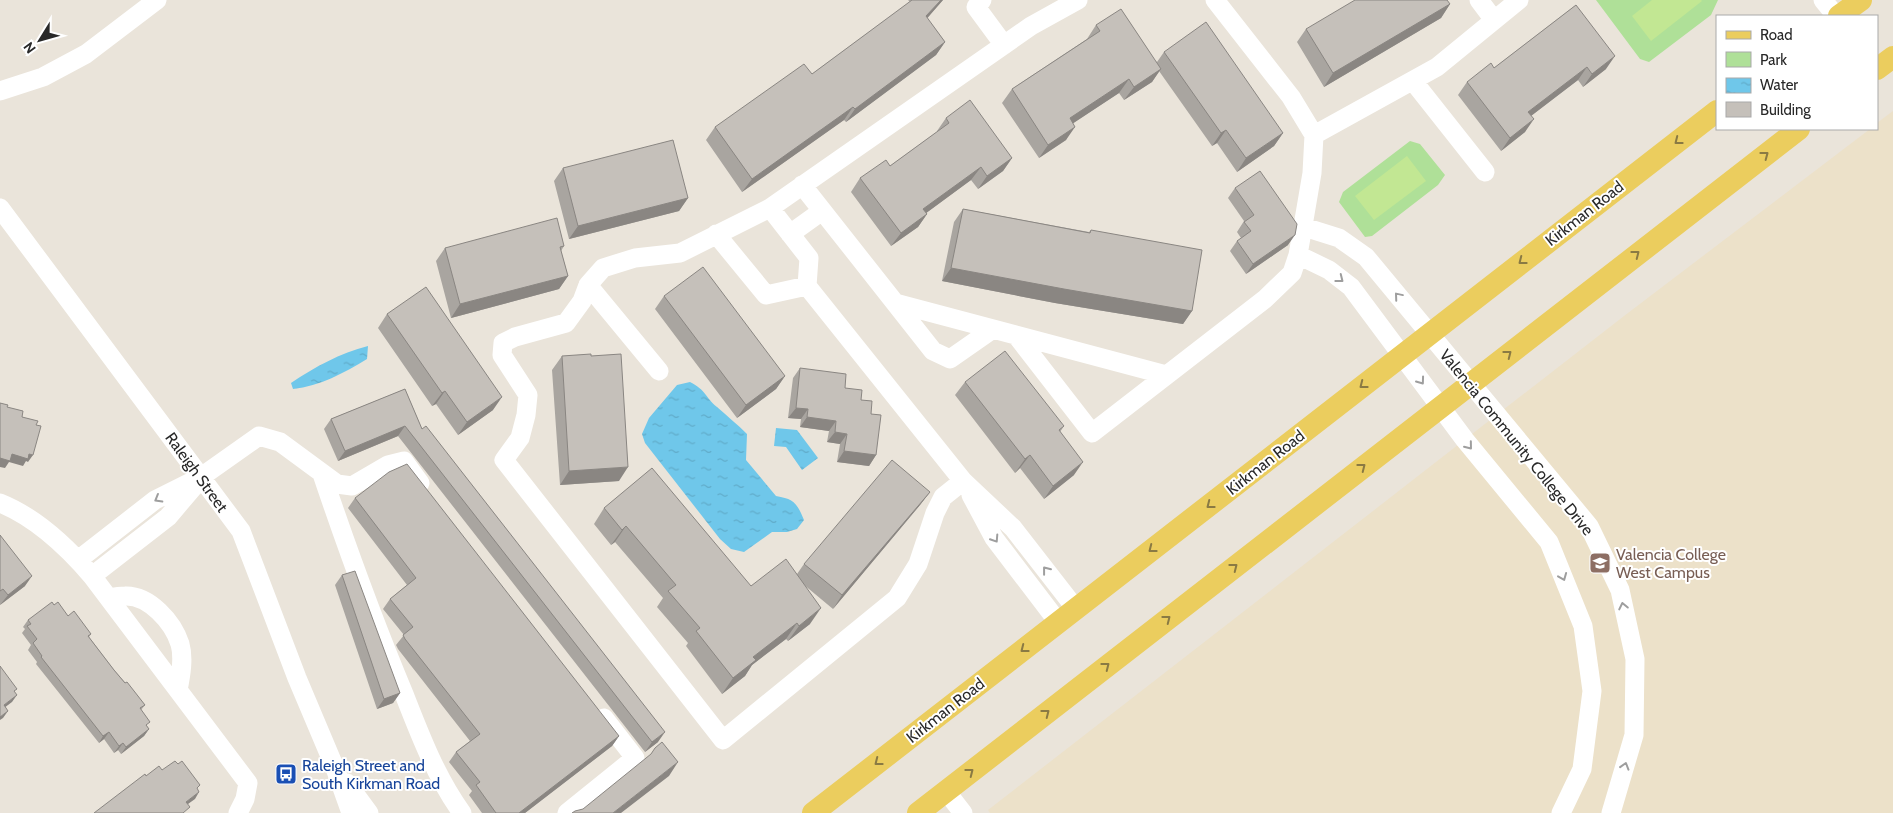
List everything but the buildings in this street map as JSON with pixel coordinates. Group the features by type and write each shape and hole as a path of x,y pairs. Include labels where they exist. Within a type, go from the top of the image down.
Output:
{"main road":[{"path":"1839,15 1861,0"},
{"path":"1878,68 1893,57"},
{"name":"Kirkman Road","path":"813,813 1716,112"},
{"path":"918,813 1798,130"}],"street":[{"path":"0,91 42,77 86,54 157,0"},
{"path":"982,0 976,7 1004,45"},
{"path":"963,481 943,497 935,513 918,564 897,598 723,740 504,460 520,438 526,416 528,395 502,355 503,343 515,337 566,323 582,301 588,285 603,268 635,258 680,253 770,208 1031,26 1078,0"},
{"path":"1016,336 1092,433 1265,299 1292,273 1304,227 1312,173 1314,135 1290,97 1215,0"},
{"path":"1479,0 1494,20"},
{"path":"1314,135 1437,68 1519,0"},
{"path":"1823,0 1837,15"},
{"path":"1413,81 1485,172"},
{"path":"802,185 933,351 950,359 993,329"},
{"name":"Raleigh Street","path":"0,208 241,531 351,813"},
{"path":"770,208 809,258 807,286 963,481 1013,528 1076,609"},
{"path":"790,234 822,211"},
{"name":"Valencia Community College Drive","path":"1304,227 1339,238 1366,257 1469,384 1589,526 1620,590 1635,659 1634,735 1611,813"},
{"path":"716,234 766,295 807,286"},
{"path":"1298,255 1329,270 1351,287 1465,440 1549,542 1583,626 1592,691 1582,769 1561,813"},
{"path":"588,285 659,371"},
{"path":"895,303 1166,375"},
{"path":"78,560 155,500 201,477 259,436 280,442 337,484 352,486 388,465 404,461 432,499"},
{"path":"322,474 383,645 428,753 453,801 462,813"},
{"path":"92,576 168,517 201,477"},
{"path":"963,481 994,538 1058,622"},
{"path":"0,503 12,508 40,527 78,560 109,598 248,783 245,799 238,813"},
{"path":"116,530 129,547"},
{"path":"109,598 126,596 148,602 168,621 180,644 182,669 178,690"},
{"path":"567,813 635,758 592,703"},
{"name":"Raleigh Street","path":"335,768 369,813"},
{"path":"946,791 963,813"}],"shaded area":[{"name":"Valencia College West Campus","path":"1893,111 1893,813 990,813 988,810 1624,316 1869,130 1878,130 1878,122"}],"green space":[{"path":"1596,0 1718,0 1711,15 1649,62 1640,59"},
{"path":"1652,0 1702,1 1651,41 1632,16"},
{"path":"1410,141 1420,144 1445,175 1438,185 1372,236 1365,237 1339,202 1343,192"},
{"path":"1407,156 1426,181 1374,220 1355,196"}],"water":[{"path":"368,346 367,359 341,374 313,385 293,389 291,383 319,366 348,352"},
{"path":"690,382 699,388 747,434 746,460 776,496 791,500 797,506 804,520 797,529 787,532 772,532 744,552 731,549 720,539 645,443 642,434 649,418 677,385"},
{"path":"776,428 797,430 818,458 802,470 786,447 774,446"}],"place":[{"name":"Valencia College West Campus","path":"1600,563"},
{"name":"Raleigh Street and South Kirkman Road","path":"286,774"}]}
